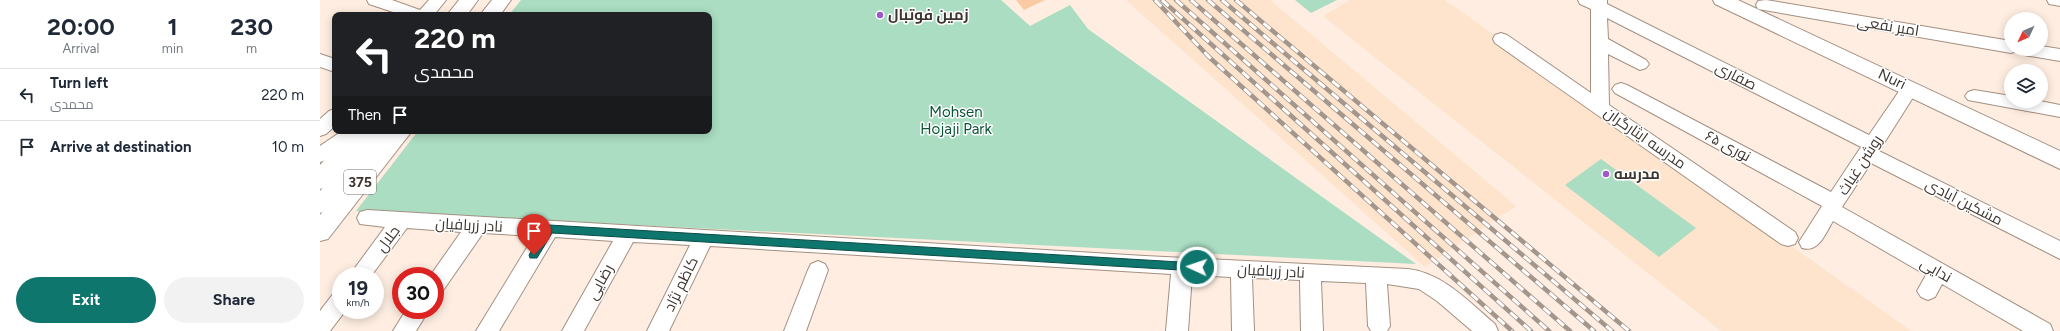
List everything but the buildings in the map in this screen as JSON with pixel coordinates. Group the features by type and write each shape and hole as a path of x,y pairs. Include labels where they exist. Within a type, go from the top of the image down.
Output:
{"main road":[{"path":"459,12 469,0"},
{"path":"492,12 502,0"},
{"name":"Nuri","path":"1722,0 2060,145"},
{"name":"Nuri","path":"1758,3 1914,82 2060,161"},
{"name":"375","path":"320,180 359,134"},
{"name":"375","path":"320,232 399,134"}],"street":[{"path":"375,0 409,12"},
{"path":"428,12 438,0"},
{"path":"2055,0 2060,1"},
{"path":"1595,2 1599,42 1600,107"},
{"name":"صفاری","path":"1595,2 1870,149"},
{"name":"امیر نفعی","path":"1758,3 1805,6 1960,42 2004,46"},
{"name":"مدرسه ایثارگران","path":"1501,39 1788,238"},
{"path":"1599,42 1640,64"},
{"path":"2048,53 2060,55"},
{"path":"320,60 332,65"},
{"name":"روشن غیاث","path":"1809,242 1914,82"},
{"name":"نوری ۶۵","path":"1621,89 1832,207"},
{"path":"1974,96 2060,111"},
{"path":"320,129 332,119"},
{"path":"320,155 350,134"},
{"path":"320,205 379,134"},
{"name":"مشکین آبادی","path":"1870,149 2060,251"},
{"name":"ندایی","path":"1832,207 1938,272 2042,331"},
{"name":"نادر زربافیان","path":"367,218 1415,279 1426,283 1452,301 1487,331"},
{"name":"جلال","path":"366,267 401,221"},
{"path":"444,273 477,225"},
{"path":"487,331 549,229"},
{"name":"رضایی","path":"573,331 627,234"},
{"name":"کاظم نژاد","path":"658,331 704,238"},
{"path":"1177,331 1182,266"},
{"path":"1241,269 1243,331"},
{"path":"795,331 818,270"},
{"path":"1310,272 1312,331"},
{"path":"1928,291 1938,272"},
{"path":"1376,276 1379,326"},
{"path":"320,328 332,312"},
{"path":"404,331 412,319"}],"shaded area":[{"path":"1126,0 1270,0 1516,206 1425,267"},
{"name":"مدرسه","path":"1350,0 1445,0 1911,331 1721,331 1323,16"}],"green space":[{"name":"Mohsen Hojaji Park","path":"521,0 1001,0 1030,26 1070,5 1088,29 1416,264 356,211 416,134 712,134 712,12 511,12"},
{"path":"1295,0 1337,0 1311,13"},
{"path":"1601,159 1696,228 1659,257 1565,185"}],"railway":[{"path":"1155,0 1209,57 1512,331"},
{"path":"1162,0 1531,331"},
{"path":"1176,0 1549,331"},
{"path":"1191,0 1570,331"},
{"path":"1208,0 1594,331"},
{"path":"1222,0 1612,331"},
{"path":"1236,0 1629,331"}],"place":[{"name":"زمین فوتبال","path":"880,15"},
{"name":"مدرسه","path":"1606,174"}],"route":[{"path":"534,255 549,229 1197,267"}]}
